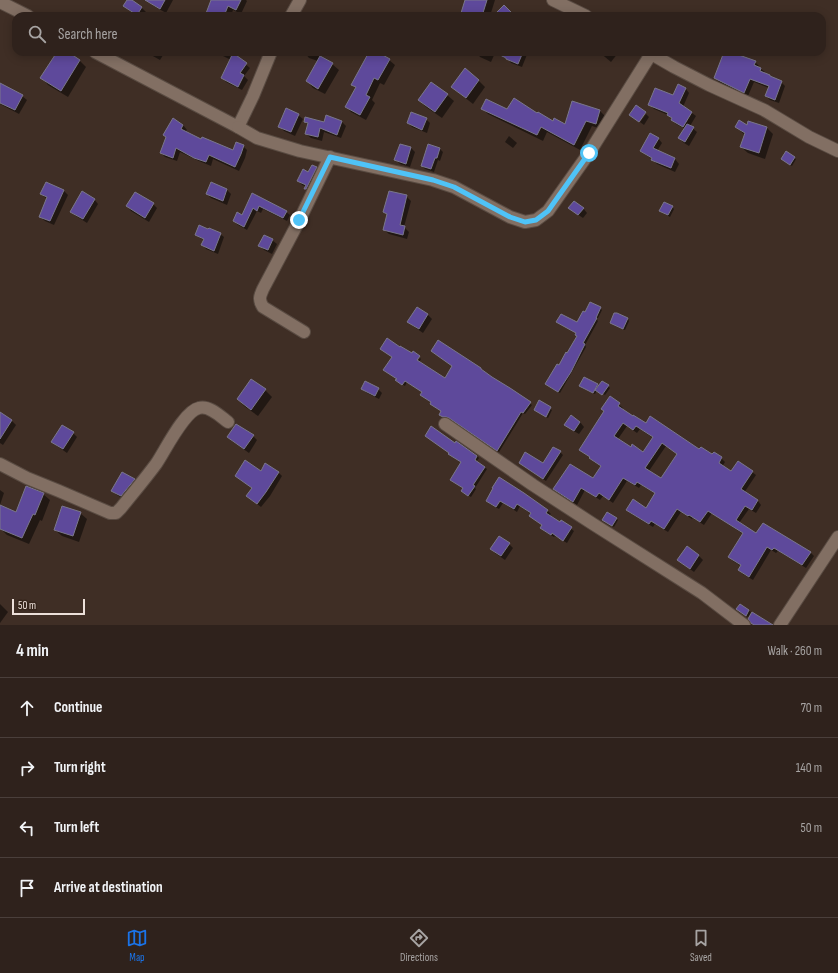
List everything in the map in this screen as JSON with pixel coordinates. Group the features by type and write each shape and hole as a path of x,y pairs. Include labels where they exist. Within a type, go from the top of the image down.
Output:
{"street":[{"path":"293,12 300,0"},
{"path":"552,0 578,12"},
{"path":"0,2 20,12"},
{"path":"103,56 257,138 300,151 433,180 454,187 510,217 525,222 536,220 548,211 589,153 648,56"},
{"path":"238,127 270,56"},
{"path":"655,56 709,85 764,110 809,137 838,152"},
{"path":"304,332 263,306 260,301 260,296 330,157"},
{"path":"0,464 27,478 110,513 116,513 122,508 156,463 180,425 192,410 199,407 210,409 228,422"},
{"path":"445,424 573,511 702,593 744,625"},
{"path":"780,625 838,537"}],"building":[{"path":"127,0 132,0 142,7 139,12 132,12 123,6"},
{"path":"145,0 165,0 160,9"},
{"path":"211,0 241,0 236,10 228,6 226,12 206,12"},
{"path":"465,0 487,0 483,12 461,12"},
{"path":"504,5 511,12 497,12"},
{"path":"54,56 74,56 80,60 61,91 40,78"},
{"path":"232,56 237,56 247,63 240,73 244,75 238,87 221,78"},
{"path":"320,56 333,63 318,89 306,81"},
{"path":"367,56 384,56 390,59 378,80 374,78 366,95 370,97 360,115 345,107 356,87 351,85"},
{"path":"502,56 521,56 518,64"},
{"path":"722,56 742,56 756,61 754,65 761,68 760,71 782,81 775,100 765,96 769,86 750,79 744,93 714,78"},
{"path":"465,68 479,80 466,98 451,87"},
{"path":"431,82 448,94 435,112 418,100"},
{"path":"0,83 23,95 15,110 0,103"},
{"path":"678,84 686,88 679,103 692,112 683,127 671,120 672,118 667,115 668,113 648,105 655,88 673,95"},
{"path":"514,98 537,113 538,112 553,121 554,118 565,124 572,101 600,110 596,124 586,121 574,145 541,127 537,135 481,109 486,99 507,109"},
{"path":"636,105 646,112 639,122 629,115"},
{"path":"286,108 299,114 291,132 278,127"},
{"path":"411,112 427,118 422,130 407,123"},
{"path":"326,115 342,121 337,135 320,128 318,137 305,134 308,123 304,122 305,117 324,122"},
{"path":"173,118 183,125 181,129 201,139 202,137 233,150 236,142 244,145 235,167 209,155 206,162 194,158 176,148 173,158 160,153 166,137 163,135"},
{"path":"739,120 747,125 748,121 767,127 759,153 740,147 745,133 735,127"},
{"path":"687,124 694,127 685,142 678,138"},
{"path":"650,133 659,138 653,148 675,158 671,168 651,160 652,158 640,151"},
{"path":"400,144 411,147 406,164 394,160"},
{"path":"428,144 440,148 431,169 421,166"},
{"path":"786,151 795,157 790,165 781,159"},
{"path":"312,165 317,167 306,189 304,189 306,185 297,181 303,169 308,172"},
{"path":"46,182 64,190 50,221 39,217 47,197 40,194"},
{"path":"211,182 227,189 223,201 206,194"},
{"path":"82,191 95,199 83,219 70,212"},
{"path":"389,191 407,195 400,225 405,226 403,235 383,230 387,214 383,212"},
{"path":"135,192 154,203 145,218 126,206"},
{"path":"252,193 287,211 283,218 259,206 257,211 253,208 244,227 233,221 237,212 242,215"},
{"path":"574,201 584,208 578,215 568,208"},
{"path":"664,202 673,206 668,215 659,211"},
{"path":"199,225 221,233 214,251 201,245 204,239 195,235"},
{"path":"264,235 273,239 268,250 258,246"},
{"path":"590,302 601,307 597,318 583,343 585,344 571,372 558,392 545,384 577,336 575,335 576,333 556,322 561,314 577,322 583,311 585,312"},
{"path":"417,307 428,314 419,329 407,322"},
{"path":"614,313 628,318 623,329 610,323"},
{"path":"387,338 412,353 413,351 420,356 417,360 445,378 452,366 431,351 438,340 531,402 523,413 521,412 497,451 449,418 439,415 441,411 420,395 422,392 405,381 402,385 395,380 397,379 383,370 392,357 380,349"},
{"path":"584,377 598,384 593,393 579,386"},
{"path":"251,379 266,389 251,410 237,399"},
{"path":"365,381 379,388 375,396 361,389"},
{"path":"602,381 609,385 602,395 595,390"},
{"path":"610,396 620,403 618,406 646,423 650,416 699,449 701,447 712,454 714,452 722,457 719,463 731,471 738,461 753,471 741,489 758,500 752,510 745,506 736,520 756,533 763,523 811,552 802,565 774,548 772,550 767,547 749,577 738,570 741,565 728,557 743,533 708,511 700,522 677,509 664,529 651,521 649,524 626,510 633,499 646,508 655,493 637,482 635,485 623,478 609,500 599,493 596,497 581,488 573,502 553,489 570,464 593,478 601,466 579,450 604,411 601,409","holes":["623,423 633,430 636,426 653,437 643,452 632,444 631,447 614,436","662,443 677,454 661,478 645,468"]},
{"path":"539,400 551,407 546,417 534,410"},
{"path":"0,412 12,420 0,439"},
{"path":"571,415 580,422 574,431 564,425"},
{"path":"236,424 254,435 244,449 227,437"},
{"path":"62,425 74,432 63,449 51,442"},
{"path":"431,426 477,456 475,460 485,467 473,485 475,486 468,496 461,491 463,488 450,480 461,462 425,436"},
{"path":"553,447 561,451 543,479 519,463 525,452 543,463"},
{"path":"245,460 261,471 265,463 279,472 257,504 246,496 252,488 235,476"},
{"path":"122,472 135,479 121,496 111,491"},
{"path":"499,477 548,510 546,513 560,522 561,520 572,527 563,541 552,533 551,535 540,528 542,525 529,516 531,513 517,504 514,509 500,501 496,507 486,501"},
{"path":"26,486 44,493 35,515 33,514 22,538 0,529 0,505 16,512"},
{"path":"62,506 81,512 73,536 54,530"},
{"path":"607,512 617,518 612,526 602,520"},
{"path":"499,536 510,543 501,556 490,549"},
{"path":"687,546 699,555 690,569 677,560"},
{"path":"740,604 749,610 746,616 736,609"},
{"path":"752,612 773,625 754,625 748,619"}],"route":[{"path":"299,220 330,157 433,180 454,187 510,217 525,222 536,220 548,211 589,153"}]}
